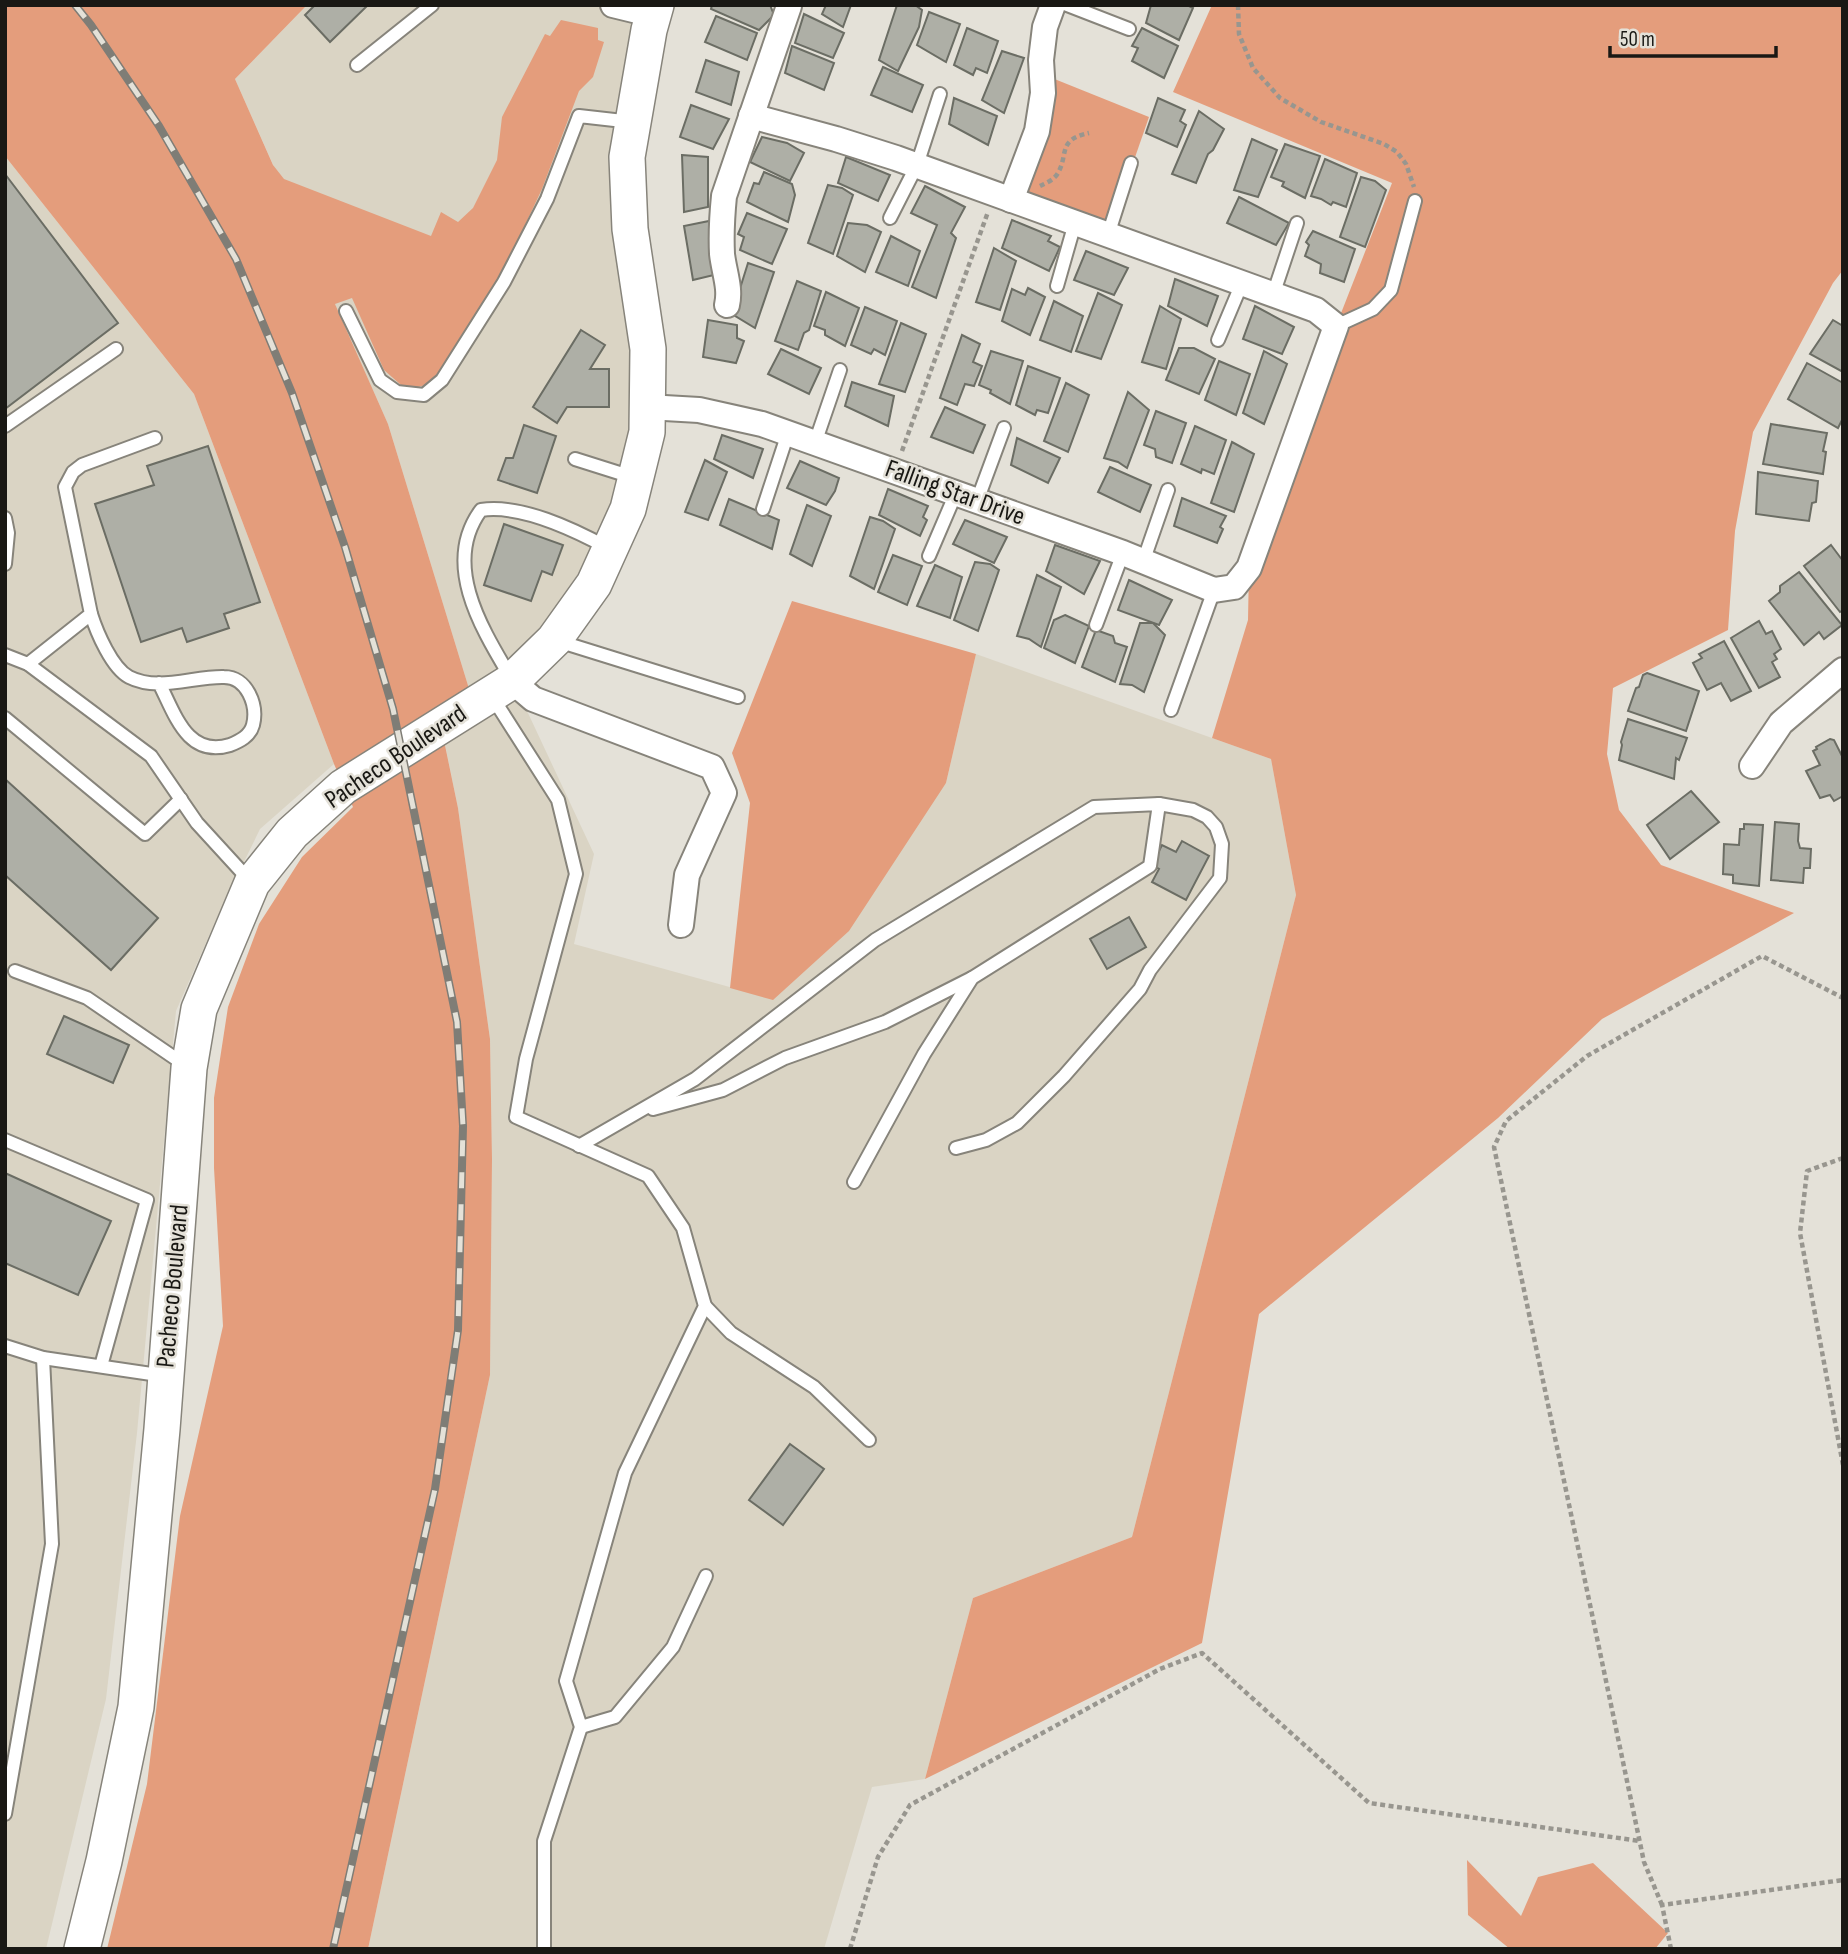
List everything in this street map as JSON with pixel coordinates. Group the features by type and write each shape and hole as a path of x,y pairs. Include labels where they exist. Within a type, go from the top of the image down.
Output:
{"main road":[{"name":"Pacheco Boulevard","path":"82,1949 104,1861 135,1707 166,1376 189,1068 199,1009 251,883 292,833 343,787 502,688 554,640 594,583 610,549 628,509 647,432 648,349 630,229 627,157 655,10"}],"street":[{"path":"614,5 655,10"},
{"path":"1003,197 1037,131 1043,93 1041,60 1045,27 1053,5"},
{"path":"727,305 729,293 721,227 724,197 789,6"},
{"path":"751,116 836,139 916,165 1316,310 1336,326 1249,568 1234,587 1214,590"},
{"name":"Falling Star Drive","path":"647,407 699,410 788,433 1214,590"},
{"path":"1752,766 1781,723 1843,670"},
{"path":"502,688 712,767 724,793 687,875 681,925"}],"lane":[{"path":"357,65 432,5"},
{"path":"1067,5 1129,29"},
{"path":"890,218 916,165 940,94"},
{"path":"346,311 380,380 397,391 424,395 442,380 504,282 547,199 579,116 633,122"},
{"path":"1108,235 1131,163"},
{"path":"1336,326 1373,309 1391,290 1415,201"},
{"path":"1057,286 1075,223"},
{"path":"1273,295 1297,223"},
{"path":"1218,340 1242,284"},
{"path":"5,426 116,349"},
{"path":"815,443 840,370"},
{"path":"929,556 1004,428"},
{"path":"763,509 788,433"},
{"path":"155,438 82,465 73,472 65,486 96,632 116,664 127,676 138,680 159,683 228,676 246,688 255,705 253,726 242,741 217,749 200,746 182,729 159,683"},
{"path":"575,459 636,478"},
{"path":"1096,625 1168,491"},
{"path":"610,549 568,526 497,507 481,510 471,523 465,559 470,597 502,688 558,800 576,874 526,1059 516,1117 648,1176 683,1228 705,1306 731,1333 814,1387 869,1440"},
{"path":"5,518 8,533 5,564"},
{"path":"1171,710 1214,590"},
{"path":"28,664 91,614"},
{"path":"554,640 738,697"},
{"path":"5,655 28,664 151,757 197,823 251,883"},
{"path":"5,718 145,834 181,799"},
{"path":"579,1146 695,1079 875,940 1094,807 1159,804 1194,810 1207,817 1216,827 1222,844 1220,878 1150,970 1140,989 1064,1076 1017,1123 986,1140 956,1148"},
{"path":"635,1113 723,1090 785,1058 885,1022 972,978 1150,866 1159,804"},
{"path":"15,971 87,998 189,1068"},
{"path":"853,1182 924,1054 972,978"},
{"path":"5,1140 146,1200 101,1366"},
{"path":"544,1949 544,1841 581,1727 566,1681 625,1473 705,1306"},
{"path":"5,1346 43,1358 166,1376"},
{"path":"5,1814 52,1544 43,1358"},
{"path":"581,1727 615,1717 673,1647 706,1576"}],"path":[{"path":"1238,5 1239,34 1254,68 1280,98 1321,122 1384,144 1398,152 1414,182 1415,201"},
{"path":"895,472 1003,197 1053,180 1059,172 1064,149 1077,136 1089,133"},
{"path":"1671,1949 1662,1905 1644,1862 1494,1147 1506,1121 1587,1056 1762,956 1843,998"},
{"path":"1843,1158 1807,1171 1800,1233 1843,1465"},
{"path":"850,1949 878,1857 910,1805 1160,1669 1202,1653 1369,1803 1640,1841"},
{"path":"1662,1905 1843,1880"}],"shaded area":[{"path":"5,5 307,5 235,79 273,165 284,179 431,236 441,212 458,222 473,208 497,160 502,117 545,34 550,36 561,20 598,28 598,40 604,42 593,77 579,91 542,189 496,287 446,365 430,384 414,388 401,385 384,370 352,298 335,304 388,424 474,705 441,726 458,808 490,1039 490,1375 368,1949 107,1949 147,1784 180,1516 223,1326 214,1168 214,1098 228,1007 259,924 302,857 353,807 334,764 194,394 5,156"},
{"path":"307,5 656,5 627,157 648,349 628,509 513,681 594,854 574,944 773,999 946,783 976,654 1271,759 1296,895 1132,1537 973,1598 925,1779 872,1787 824,1949 368,1949 490,1375 490,1039 458,808 441,725 474,705 388,424 235,79"},
{"path":"1212,5 1843,5 1843,270 1833,283 1753,432 1735,531 1728,630 1613,688 1607,754 1619,810 1661,865 1794,913 1602,1019 1498,1118 1259,1314 1202,1643 925,1779 973,1598 1132,1537 1296,895 1271,759 1212,738 1248,620 1249,568 1336,326 1392,183 1173,92"},
{"path":"1042,74 1149,117 1108,235 1011,200"},
{"path":"5,156 194,394 334,764 260,829 176,1011 137,1433 106,1699 46,1949 5,1949"},
{"path":"792,601 976,654 946,783 849,931 773,1000 730,988 750,803 732,753"},
{"path":"1467,1860 1521,1916 1538,1877 1593,1863 1668,1933 1655,1949 1510,1949 1468,1915"}],"building":[{"path":"315,5 368,5 330,42 305,15"},
{"path":"712,5 770,5 774,15 759,30 711,9"},
{"path":"826,5 851,5 843,27 822,14"},
{"path":"897,5 915,5 922,10 919,27 898,71 879,60"},
{"path":"1151,5 1187,5 1193,8 1179,40 1146,23"},
{"path":"929,12 960,24 946,62 917,45"},
{"path":"804,14 844,33 833,58 795,43"},
{"path":"716,16 757,33 747,60 705,42"},
{"path":"967,28 998,41 987,73 976,68 973,75 954,65"},
{"path":"1142,28 1178,46 1164,78 1132,61 1138,48 1132,46"},
{"path":"792,46 834,63 824,90 785,73"},
{"path":"1002,51 1024,58 1004,113 982,100"},
{"path":"706,60 739,72 731,105 696,92"},
{"path":"883,67 923,85 912,112 871,95"},
{"path":"954,98 997,116 988,145 949,124"},
{"path":"1158,98 1185,110 1180,121 1186,125 1177,147 1146,133"},
{"path":"691,105 729,119 713,149 680,137"},
{"path":"1199,111 1224,129 1208,154 1196,183 1172,174"},
{"path":"762,137 787,143 804,153 790,181 750,162"},
{"path":"1252,139 1277,150 1258,197 1234,190"},
{"path":"1285,144 1320,156 1305,198 1282,186 1284,182 1271,177"},
{"path":"682,155 708,157 708,207 684,212"},
{"path":"846,157 890,175 878,201 838,183"},
{"path":"1325,159 1357,173 1346,207 1333,202 1331,205 1311,196"},
{"path":"764,172 792,184 795,195 788,222 747,202 754,183 759,184"},
{"path":"5,174 118,323 5,409"},
{"path":"1361,177 1375,181 1386,190 1365,247 1340,237"},
{"path":"828,185 842,188 853,195 833,254 808,243"},
{"path":"925,186 965,207 951,233 956,238 936,298 912,287 937,225 911,213"},
{"path":"1239,197 1289,223 1276,245 1227,223"},
{"path":"747,213 787,229 772,264 740,250 744,237 738,234"},
{"path":"1012,220 1051,236 1048,241 1060,247 1049,271 1002,248"},
{"path":"709,221 718,274 693,280 684,226"},
{"path":"848,223 867,225 881,232 865,272 837,256"},
{"path":"1313,231 1355,249 1344,282 1320,273 1321,264 1305,256 1309,245 1306,242"},
{"path":"891,236 920,251 908,286 876,272"},
{"path":"994,248 1016,261 1000,310 976,302"},
{"path":"1086,251 1128,268 1114,295 1074,280"},
{"path":"748,263 774,272 755,328 732,314"},
{"path":"1175,279 1218,296 1207,326 1168,306"},
{"path":"797,281 821,291 809,330 804,333 798,350 775,341"},
{"path":"1028,288 1045,297 1030,335 1002,321 1012,289 1025,295"},
{"path":"826,292 859,308 845,346 825,335 825,330 814,326"},
{"path":"1098,293 1122,305 1101,359 1076,351"},
{"path":"1054,301 1083,316 1071,352 1040,340"},
{"path":"1160,306 1181,319 1166,369 1142,362"},
{"path":"1255,306 1294,327 1282,354 1243,339"},
{"path":"865,307 897,321 885,355 874,349 871,354 851,345"},
{"path":"708,320 737,325 737,338 744,341 736,363 703,357"},
{"path":"1833,320 1843,326 1843,372 1810,354"},
{"path":"901,323 926,334 905,392 879,384"},
{"path":"581,330 605,345 590,369 609,369 609,407 567,407 557,423 533,407"},
{"path":"962,335 980,344 973,362 982,366 974,386 965,384 957,405 940,398"},
{"path":"1179,348 1194,348 1215,359 1199,394 1166,380"},
{"path":"781,349 821,368 809,394 768,374"},
{"path":"991,351 1023,361 1010,404 979,385"},
{"path":"1264,351 1287,364 1264,424 1243,413"},
{"path":"1219,361 1250,374 1236,415 1205,400"},
{"path":"1807,363 1843,383 1843,418 1838,428 1788,399"},
{"path":"1028,366 1060,378 1048,413 1037,410 1035,415 1016,405"},
{"path":"852,382 894,396 888,426 845,406"},
{"path":"1066,383 1089,395 1068,452 1044,441"},
{"path":"1128,392 1149,410 1127,468 1104,458"},
{"path":"945,407 985,425 973,453 931,437"},
{"path":"1156,411 1186,423 1172,463 1156,457 1155,449 1144,445"},
{"path":"1771,424 1827,433 1823,451 1826,452 1823,474 1763,464"},
{"path":"524,425 556,436 537,493 498,480 506,458 513,458"},
{"path":"1195,426 1226,440 1214,474 1202,469 1201,473 1181,464"},
{"path":"722,435 763,449 753,478 714,459"},
{"path":"1017,438 1060,458 1048,483 1011,465"},
{"path":"1232,442 1254,454 1234,512 1211,503"},
{"path":"208,446 260,602 224,614 229,628 187,642 182,628 141,642 95,504 154,485 147,466"},
{"path":"705,460 727,472 708,520 685,512"},
{"path":"800,461 839,478 826,505 787,488"},
{"path":"1110,467 1151,485 1140,512 1098,492"},
{"path":"1758,472 1818,481 1816,502 1812,503 1809,521 1756,514"},
{"path":"888,489 928,506 923,517 927,520 920,536 879,515"},
{"path":"1182,498 1226,516 1220,527 1223,529 1217,543 1174,526"},
{"path":"729,499 779,520 772,549 720,525"},
{"path":"807,505 831,516 812,566 790,554"},
{"path":"870,517 895,529 874,589 850,576"},
{"path":"965,520 1007,537 994,563 953,544"},
{"path":"504,524 563,545 552,575 542,571 531,601 484,585"},
{"path":"1055,545 1100,561 1084,594 1046,571"},
{"path":"1831,545 1843,561 1843,610 1840,612 1804,566"},
{"path":"893,555 922,566 907,605 878,592"},
{"path":"975,562 990,564 999,570 978,631 954,620"},
{"path":"935,565 962,577 950,618 917,606"},
{"path":"1799,572 1842,625 1824,639 1819,632 1804,645 1769,601 1780,592 1780,586"},
{"path":"1037,575 1061,587 1041,647 1029,639 1017,636"},
{"path":"1129,580 1172,600 1159,625 1118,610"},
{"path":"1065,615 1089,626 1075,663 1044,648 1054,620"},
{"path":"1759,621 1766,634 1772,631 1781,649 1774,654 1777,659 1772,662 1780,677 1759,688 1731,638"},
{"path":"1140,623 1153,623 1165,635 1144,692 1132,685 1120,684"},
{"path":"1096,630 1113,636 1115,643 1127,647 1115,682 1082,667"},
{"path":"1724,641 1751,691 1731,701 1721,683 1707,690 1693,663 1702,658 1699,654"},
{"path":"1647,673 1699,691 1686,731 1628,711 1636,688"},
{"path":"1628,719 1687,738 1679,760 1676,758 1674,779 1619,760"},
{"path":"1830,739 1834,740 1843,758 1843,796 1834,801 1830,795 1820,798 1806,771 1820,765 1813,751"},
{"path":"5,779 158,918 111,970 5,875"},
{"path":"1691,791 1719,822 1670,859 1647,825"},
{"path":"1775,822 1799,824 1800,848 1811,849 1810,868 1804,868 1803,883 1771,880"},
{"path":"1744,824 1763,825 1759,886 1733,883 1733,875 1723,874 1724,844 1739,845 1740,829 1744,829"},
{"path":"1182,841 1209,856 1186,900 1152,882 1159,869 1152,865 1162,845 1176,852"},
{"path":"1129,917 1146,947 1107,969 1090,939"},
{"path":"64,1016 129,1045 113,1083 47,1054"},
{"path":"5,1173 111,1221 78,1295 5,1263"},
{"path":"790,1444 824,1469 783,1525 749,1500"}],"railway":[{"path":"75,5 159,126 236,259 292,393 345,547 393,709 457,1022 463,1126 458,1330 435,1489 333,1949"}]}
